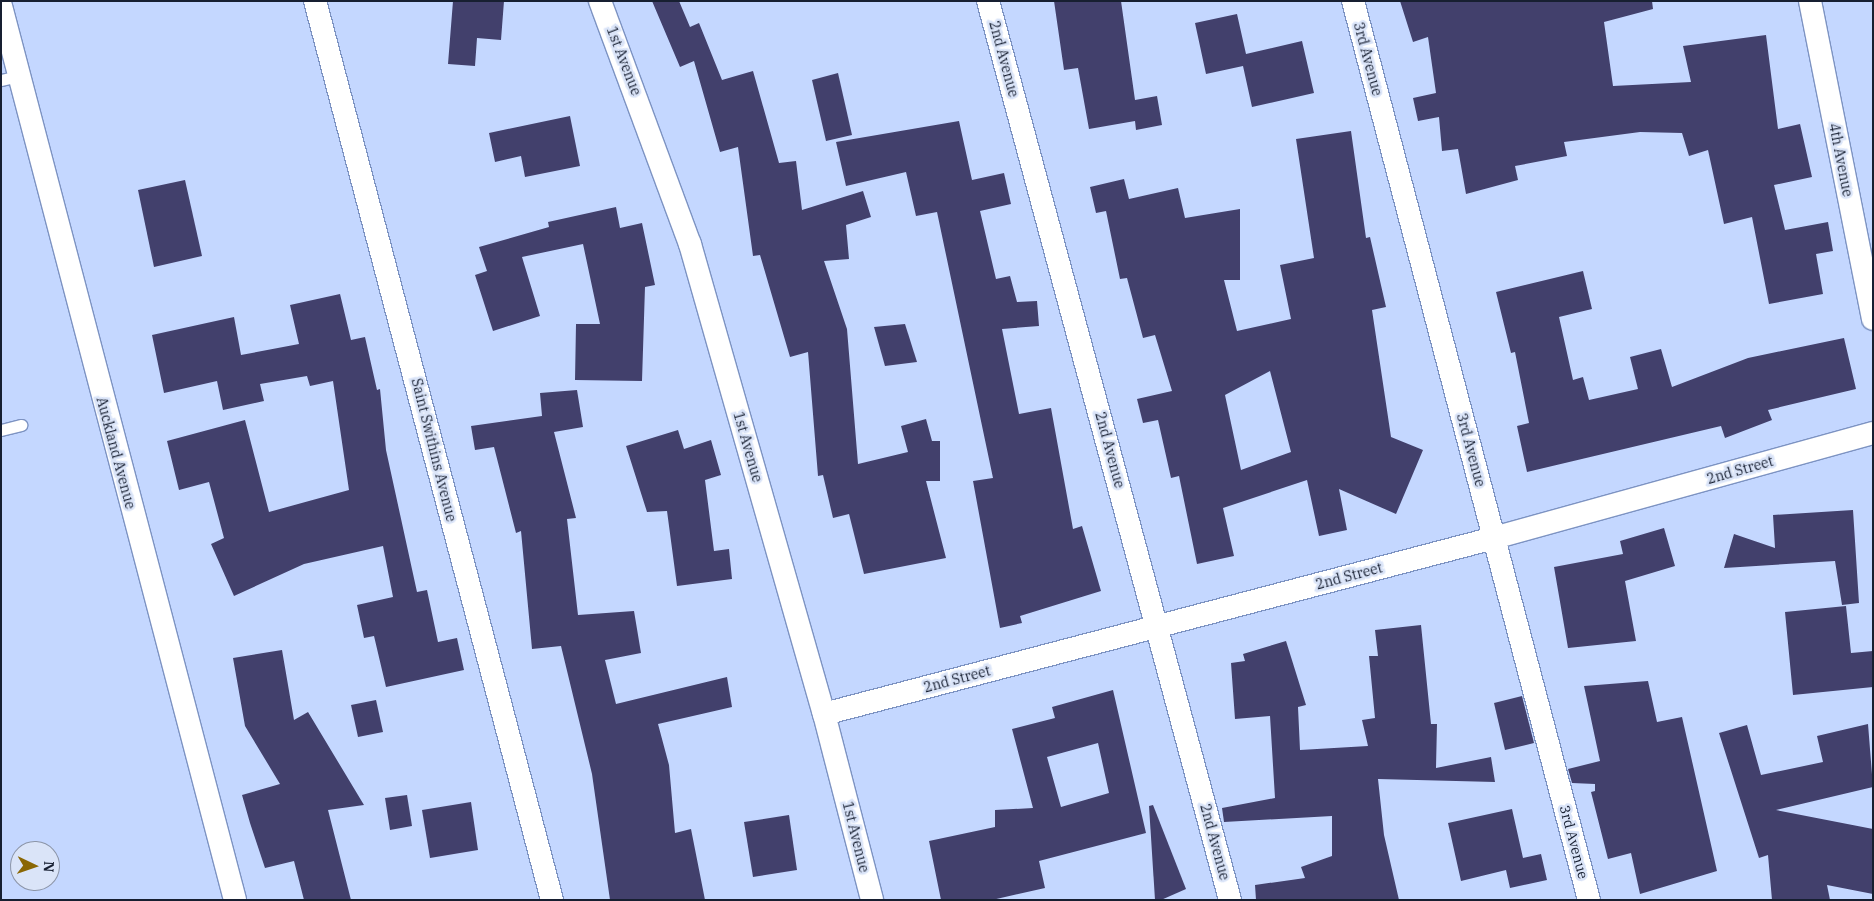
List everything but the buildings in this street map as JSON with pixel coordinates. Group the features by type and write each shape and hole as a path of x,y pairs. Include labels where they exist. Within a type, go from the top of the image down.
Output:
{"street":[{"name":"Saint Swithins Avenue","path":"315,1 552,900"},
{"name":"1st Avenue","path":"600,1 690,244 824,714 872,900"},
{"name":"2nd Avenue","path":"988,1 1158,626 1230,900"},
{"name":"3rd Avenue","path":"1353,1 1589,900"},
{"name":"4th Avenue","path":"1810,1 1873,318"},
{"name":"Auckland Avenue","path":"1,6 10,78 235,900"},
{"name":"2nd Street","path":"824,714 1494,538 1873,433"}],"lane":[{"path":"1,430 22,425"}]}
